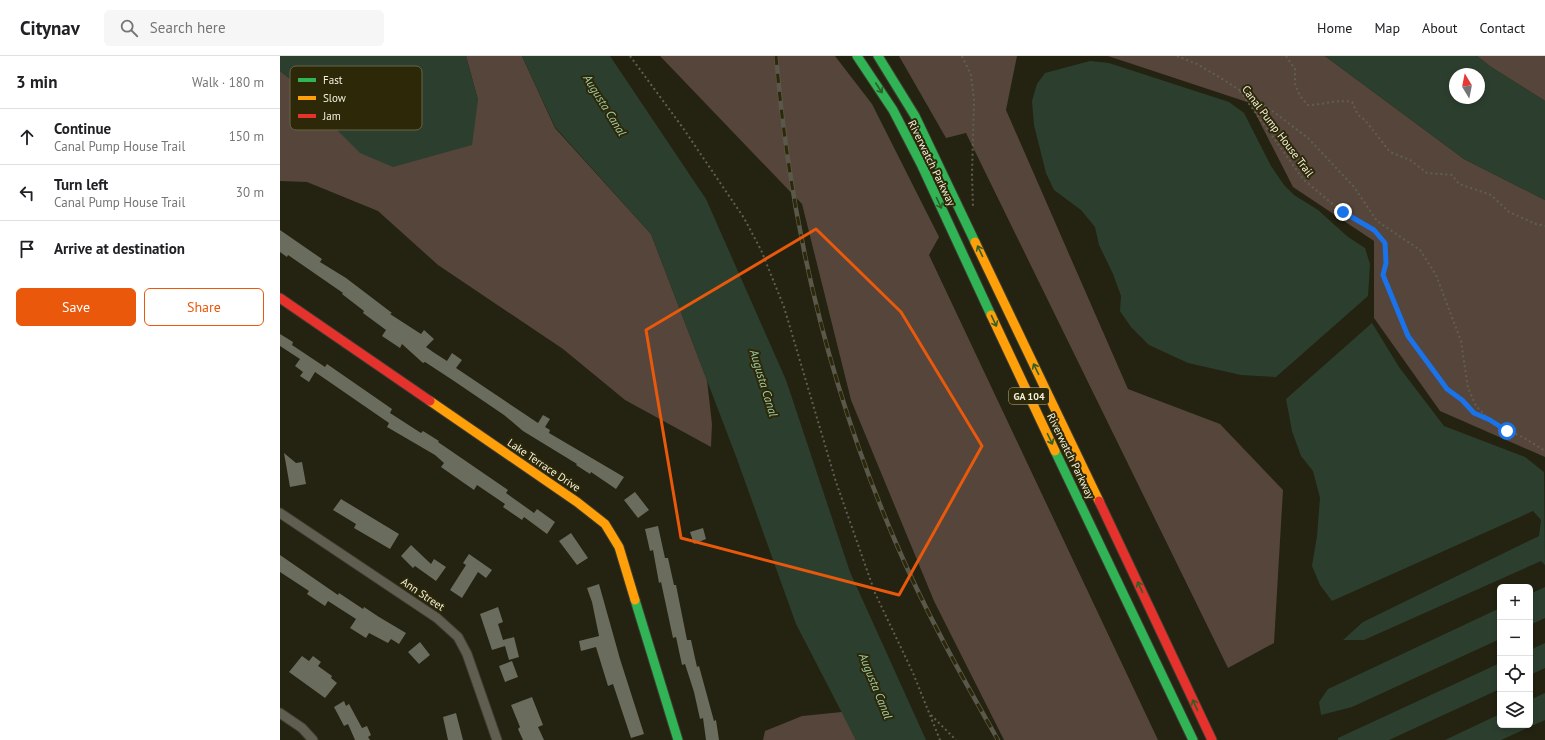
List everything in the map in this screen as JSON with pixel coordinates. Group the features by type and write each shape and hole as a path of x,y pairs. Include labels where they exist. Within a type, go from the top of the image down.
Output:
{"main road":[{"name":"Riverwatch Parkway","path":"857,56 893,110 922,166 1193,740"},
{"name":"Riverwatch Parkway","path":"878,56 915,116 938,161 1212,740"},
{"name":"Lake Terrace Drive","path":"280,298 570,498 604,524 619,547 656,673 678,740"}],"street":[{"name":"Ann Street","path":"280,513 437,618 458,637 467,654 497,740"},
{"path":"280,714 302,728 313,740"}],"path":[{"path":"630,56 696,147 744,218 761,250 784,307 836,482 875,593 930,714 940,740"},
{"path":"962,56 971,75 974,100 972,175 974,212"},
{"name":"Canal Pump House Trail","path":"1176,56 1197,64 1240,90 1303,180 1343,212 1374,230 1385,243 1386,263 1383,275 1408,336 1447,389 1462,400 1474,413 1490,420 1507,431 1526,439 1545,451"},
{"path":"1286,56 1295,69 1295,84 1300,96 1308,105 1321,105 1344,100 1352,102 1358,115 1365,120 1390,152 1410,160 1427,173 1452,175 1459,184 1492,195 1509,212 1536,224 1545,226"},
{"path":"1240,90 1271,110 1308,138 1354,187 1377,221 1420,250 1436,275 1461,341 1468,388 1476,406 1490,420"},
{"path":"930,714 956,740"}],"highlighted area":[{"path":"816,229 901,312 982,446 899,595 681,538 646,330"}],"shaded area":[{"path":"466,56 522,56 555,128 651,234 707,380 712,424 711,447 625,400 563,349 438,265 378,211 307,182 280,181 280,71 290,79 290,130 422,130 422,110 478,100"},
{"path":"660,56 835,56 872,104 939,237 929,255 1158,740 1004,740 934,601 851,400 802,204"},
{"path":"899,56 1017,56 1006,110 1128,389 1220,424 1283,490 1274,643 1228,668 966,133 946,138"},
{"path":"1108,56 1325,56 1464,159 1545,200 1545,457 1440,411 1374,318 1374,241 1293,187 1250,103"},
{"path":"1477,56 1545,56 1545,101 1491,67"},
{"path":"842,712 856,740 763,740 765,731 802,716"}],"water":[{"path":"280,56 466,56 478,100 472,145 393,167 360,153 337,130 422,130 422,66 290,66 290,79 280,71"},
{"name":"Augusta Canal","path":"522,56 610,56 706,199 786,380 850,572 926,740 856,740 796,624 737,459 651,234 555,127"},
{"path":"1325,56 1477,56 1491,67 1545,101 1545,200 1464,159"},
{"path":"1090,61 1109,63 1229,102 1244,113 1271,166 1284,185 1294,195 1318,210 1348,237 1365,248 1370,264 1368,296 1276,377 1241,375 1188,363 1149,345 1131,327 1120,311 1121,296 1113,274 1099,245 1095,227 1081,210 1054,190 1046,173 1034,125 1032,101 1037,84 1045,73"},
{"path":"1372,323 1399,367 1444,426 1525,457 1544,472 1545,565 1541,561 1364,640 1343,640 1363,622 1539,536 1541,520 1533,511 1332,601 1320,585 1312,566 1317,536 1320,498 1313,471 1301,456 1292,431 1286,399"},
{"path":"1545,587 1545,618 1533,624 1533,620 1533,593"},
{"path":"1497,609 1497,640 1352,707 1321,715 1319,702 1328,689"},
{"path":"1545,643 1545,668 1533,674 1533,656 1533,649"},
{"path":"1497,664 1497,690 1389,740 1338,740 1338,738"},
{"path":"1545,693 1545,720 1533,725 1533,699"},
{"path":"1497,715 1497,728 1527,728 1501,740 1445,740"}],"building":[{"path":"280,230 322,259 320,262 346,278 392,313 390,314 421,334 424,330 434,339 426,347 433,352 447,361 452,353 462,360 456,368 538,423 543,415 550,419 545,427 550,430 549,433 624,477 616,489 523,431 504,415 454,381 425,362 423,363 402,344 400,348 382,336 386,330 363,313 364,311 342,294 343,293 288,255 287,257 280,252"},
{"path":"280,334 293,342 292,345 325,367 327,364 392,409 390,413 421,433 423,431 439,441 438,442 508,490 506,493 534,513 537,509 555,522 547,534 524,517 522,520 503,507 505,504 477,485 474,490 441,467 444,463 435,455 387,427 389,423 315,372 309,382 300,376 303,372 295,366 300,359 280,346"},
{"path":"284,453 296,463 302,462 306,484 290,487"},
{"path":"635,492 649,510 638,518 624,500"},
{"path":"341,499 399,534 390,549 354,528 356,524 333,510"},
{"path":"658,526 665,558 668,558 674,585 676,585 687,640 691,640 697,667 699,666 714,721 716,720 719,740 706,740 703,718 700,719 694,692 685,664 682,665 676,637 673,638 661,582 659,583 653,550 650,551 645,529"},
{"path":"703,528 706,539 694,544 690,532"},
{"path":"571,533 588,558 577,565 559,541"},
{"path":"411,545 431,564 434,559 446,567 436,581 415,566 413,568 401,556"},
{"path":"469,554 492,570 486,578 478,572 462,598 450,590 466,565 463,563"},
{"path":"280,555 338,595 339,593 363,609 364,607 406,633 399,644 391,639 388,643 369,633 366,638 350,628 356,619 328,601 325,606 307,594 309,591 280,572"},
{"path":"599,584 620,659 644,734 631,738 613,684 608,686 596,647 581,651 579,641 599,636 592,602 587,588"},
{"path":"498,607 503,622 498,624 503,640 514,637 519,657 509,660 505,646 492,650 480,614"},
{"path":"420,642 430,655 419,664 408,652"},
{"path":"302,656 309,661 313,656 321,662 318,666 332,676 331,678 337,683 325,698 289,672"},
{"path":"512,661 518,677 505,682 499,666"},
{"path":"532,697 543,725 538,727 544,740 523,740 518,729 520,727 511,705"},
{"path":"344,701 346,706 349,704 362,728 367,726 371,735 368,737 370,740 355,740 348,724 344,726 334,707"},
{"path":"456,713 463,740 448,740 443,717"}],"railway":[{"path":"776,56 782,119 802,243 832,365 851,425 872,484 907,568 944,643 998,740"}],"traffic: fast":[{"path":"857,56 893,110 922,166 991,315"},
{"path":"878,56 915,116 975,242"},
{"path":"1055,451 1193,740"},
{"path":"635,600 678,740"}],"traffic: slow":[{"path":"975,242 1099,501"},
{"path":"991,315 1055,451"},
{"path":"430,401 577,502 605,524 619,547 635,600"}],"traffic: jam":[{"path":"280,298 430,401"},
{"path":"1099,501 1212,740"}],"route":[{"path":"1343,212 1374,230 1385,243 1386,263 1383,275 1408,336 1447,389 1462,400 1474,413 1490,420 1507,431"}]}
